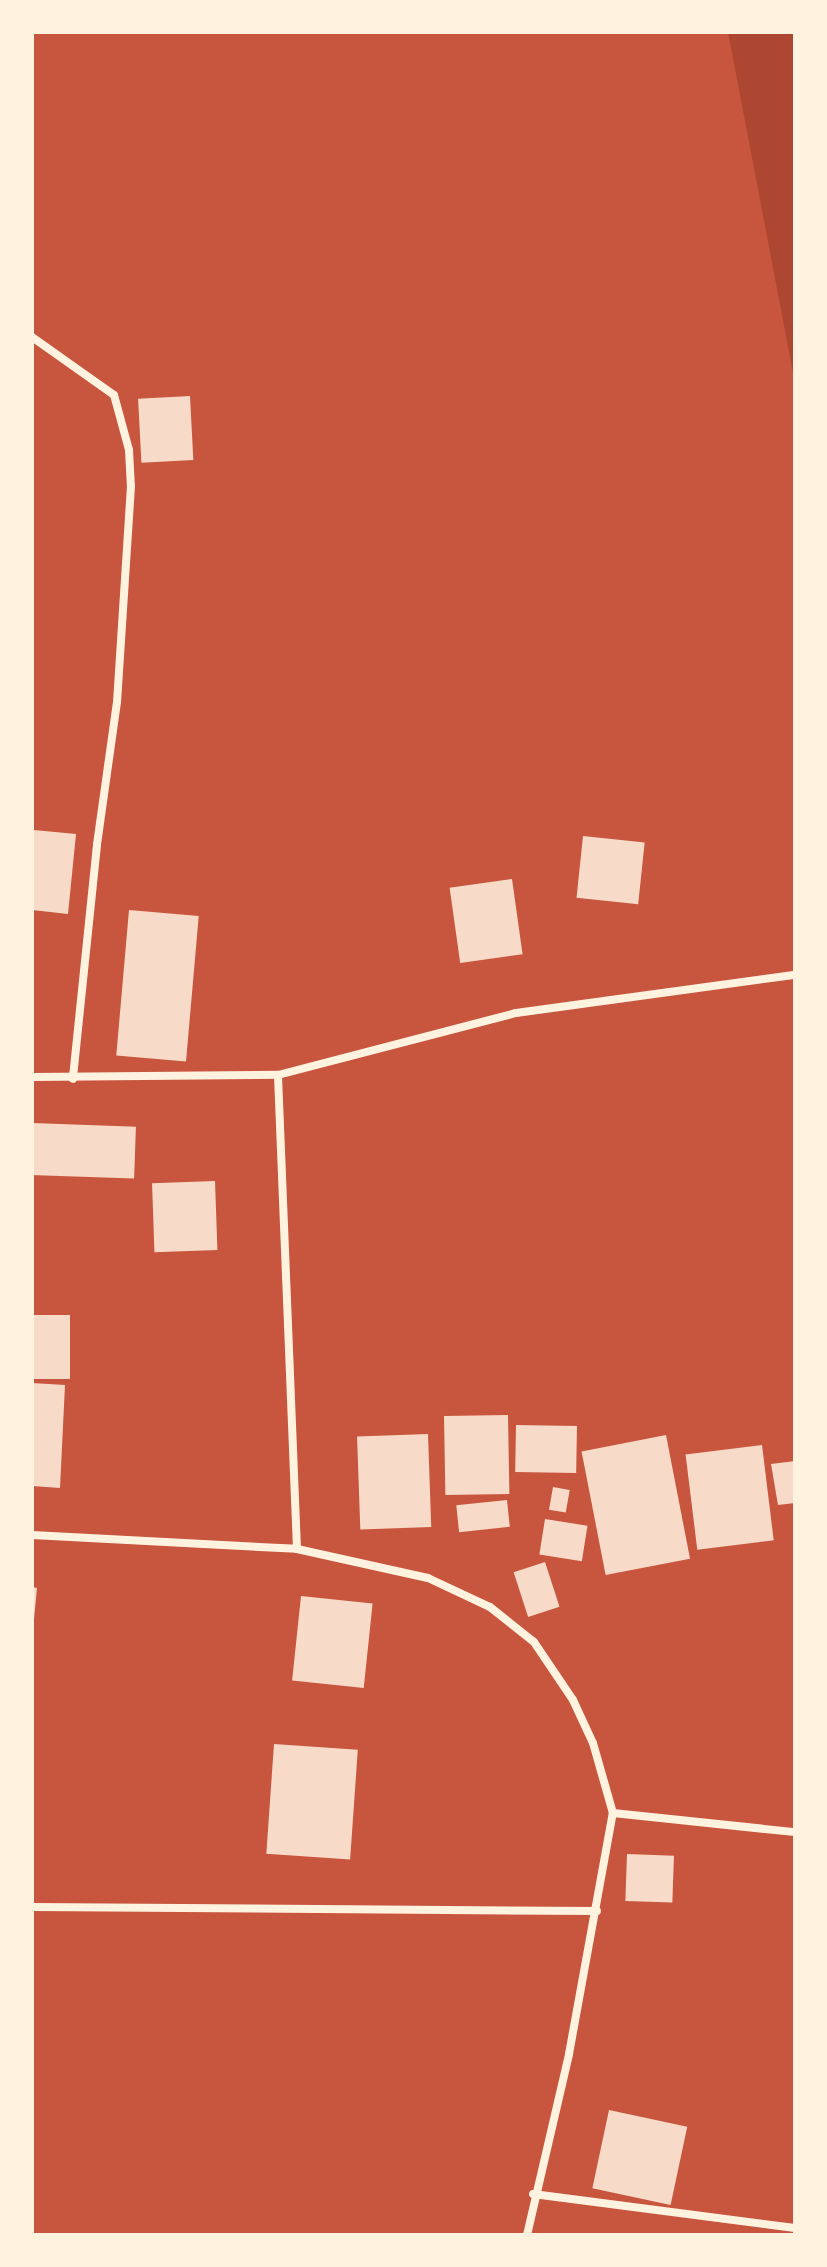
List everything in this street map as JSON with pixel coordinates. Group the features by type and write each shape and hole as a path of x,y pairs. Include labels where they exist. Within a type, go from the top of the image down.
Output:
{"street":[{"path":"32,337 114,395 129,450 131,486 117,702 97,845 73,1079"},
{"path":"32,1077 278,1075 516,1013 795,975"},
{"path":"278,1075 297,1549"},
{"path":"32,1535 297,1549 428,1578 490,1607 534,1642 573,1700 593,1743 613,1813 569,2054 533,2194 527,2235"},
{"path":"613,1813 795,1832"},
{"path":"32,1907 597,1911"},
{"path":"533,2194 795,2228"}],"shaded area":[{"path":"728,32 795,32 795,383"}],"building":[{"path":"190,396 193,460 141,463 138,399"},
{"path":"34,830 76,834 68,914 32,910"},
{"path":"583,836 645,842 638,904 577,898"},
{"path":"512,879 523,954 460,963 450,888"},
{"path":"129,910 199,916 186,1062 116,1055"},
{"path":"32,1123 136,1127 134,1179 32,1175"},
{"path":"215,1181 217,1250 154,1252 152,1183"},
{"path":"32,1315 70,1315 70,1379 32,1379"},
{"path":"32,1383 65,1385 60,1488 32,1486"},
{"path":"508,1415 509,1494 445,1495 444,1416"},
{"path":"516,1425 577,1426 576,1473 515,1472"},
{"path":"428,1434 431,1527 360,1529 357,1436"},
{"path":"666,1435 690,1559 606,1575 582,1451"},
{"path":"762,1445 774,1540 697,1550 686,1454"},
{"path":"795,1461 795,1503 778,1505 771,1464"},
{"path":"553,1487 570,1490 566,1513 549,1510"},
{"path":"507,1500 510,1527 459,1532 456,1505"},
{"path":"545,1519 587,1526 582,1561 539,1555"},
{"path":"545,1562 560,1607 528,1617 514,1572"},
{"path":"32,1587 37,1588 34,1619 32,1619"},
{"path":"301,1596 373,1604 364,1688 292,1681"},
{"path":"274,1744 358,1750 350,1860 266,1854"},
{"path":"627,1854 674,1856 672,1903 625,1901"},
{"path":"609,2110 687,2127 671,2205 592,2188"}]}
